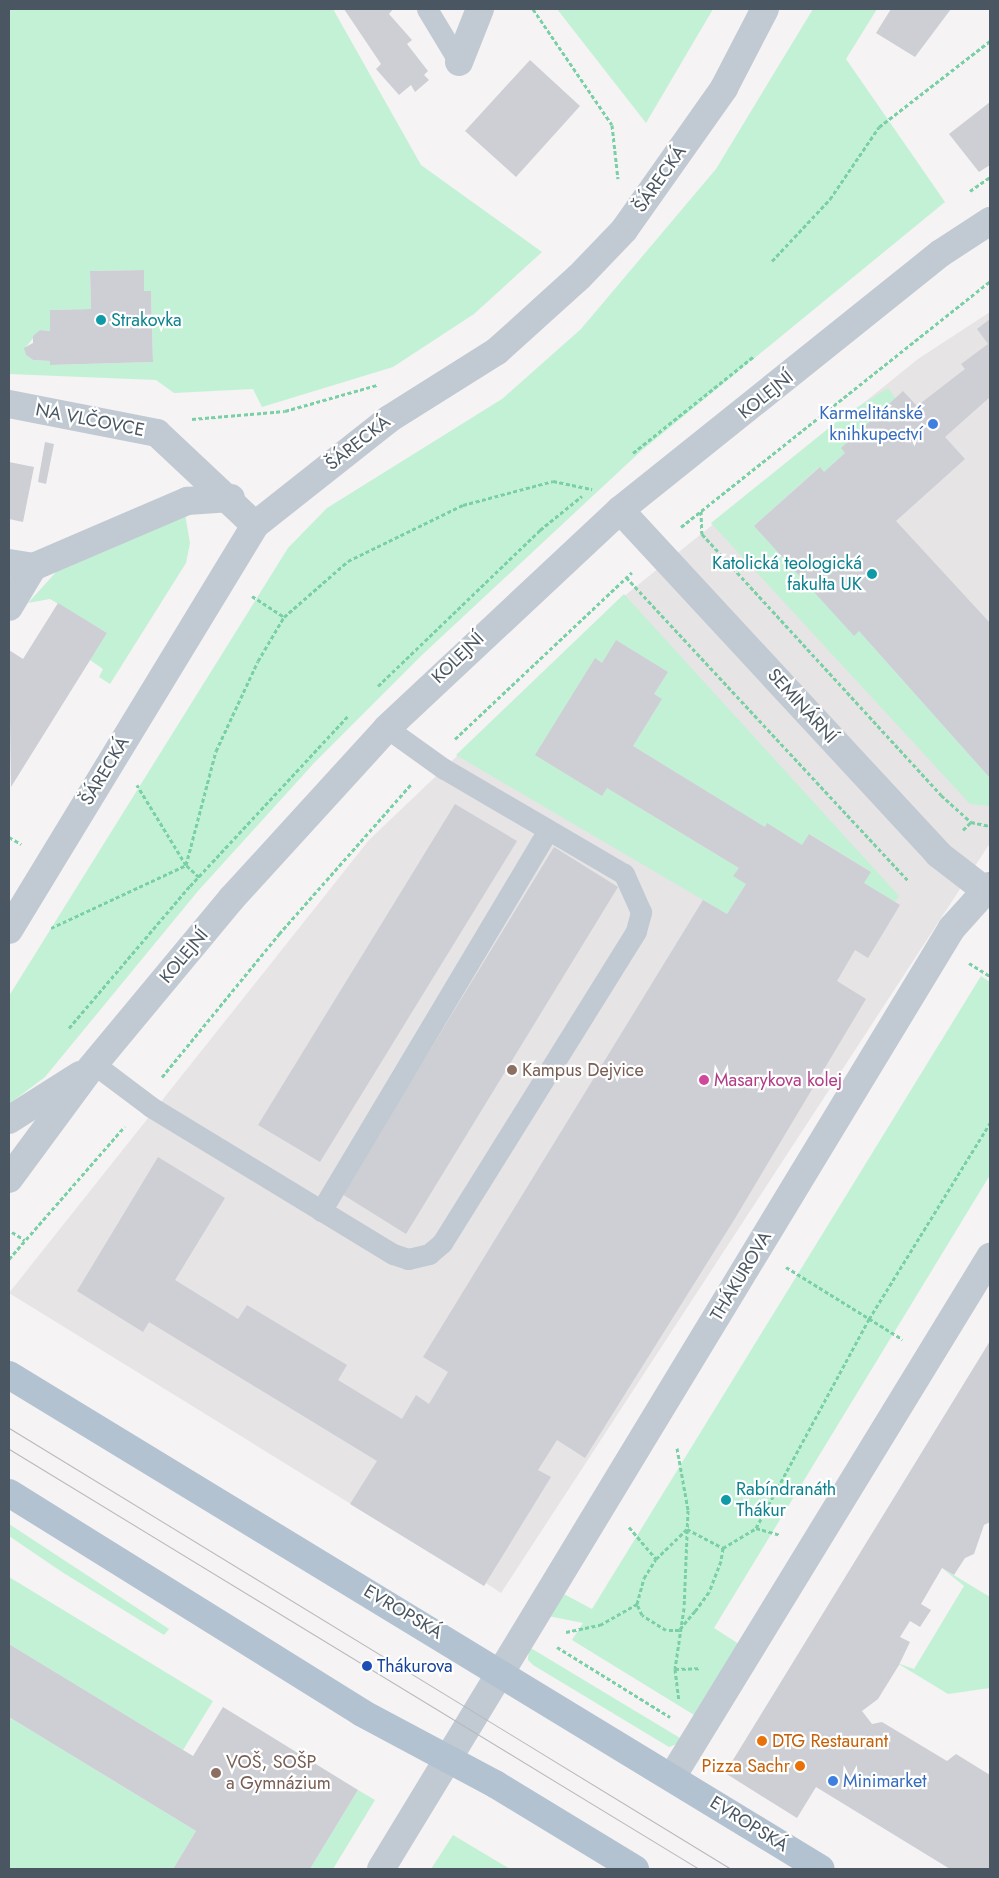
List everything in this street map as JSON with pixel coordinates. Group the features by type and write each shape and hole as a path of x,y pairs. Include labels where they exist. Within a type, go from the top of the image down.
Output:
{"main road":[{"name":"EVROPSKÁ","path":"9,1375 501,1672 821,1869"},
{"path":"9,1493 362,1713 448,1759 635,1869"}],"street":[{"path":"459,62 480,9"},
{"name":"ŠÁRECKÁ","path":"9,930 255,525 389,418 497,351 579,277 624,230 724,88 766,9"},
{"name":"KOLEJNÍ","path":"9,1179 92,1066 232,898 386,728 620,510 941,253 990,221"},
{"name":"NA VLČOVCE","path":"9,404 157,433 231,498 255,525"},
{"path":"9,607 21,565 187,501 231,498"},
{"name":"SEMINÁRNÍ","path":"620,510 938,854 988,890"},
{"name":"THÁKUROVA","path":"381,1869 952,928 988,890"},
{"path":"9,1120 25,1114 92,1066"},
{"path":"672,1777 990,1257"}],"lane":[{"path":"427,9 459,62"},
{"path":"92,1066 143,1101 321,1212 408,1259 436,1248 636,931 641,912 624,874 432,760 386,728"},
{"path":"321,1212 548,830"}],"path":[{"path":"533,9 612,125 619,190"},
{"path":"772,261 830,198 879,127 990,41"},
{"path":"9,1259 143,1101 279,934 432,760 657,548 701,510 990,281"},
{"path":"157,433 199,416 286,411 383,383"},
{"path":"186,865 216,751 258,661 284,617 348,560 463,505 553,481 591,488 620,510"},
{"path":"701,510 702,534 942,795 971,822 990,826"},
{"path":"626,577 908,880"},
{"path":"250,594 284,617"},
{"path":"70,1028 199,877 186,865 134,780"},
{"path":"9,837 26,847"},
{"path":"43,931 186,865"},
{"path":"679,1630 709,1592 723,1548 756,1528 869,1318 990,1123"},
{"path":"12,1232 25,1240"},
{"path":"758,1249 930,1356"},
{"path":"667,1398 687,1495 687,1529 675,1669 680,1705"},
{"path":"605,1500 656,1559"},
{"path":"756,1528 777,1536 825,1527"},
{"path":"687,1529 723,1548"},
{"path":"555,1633 600,1625 637,1604 644,1578 656,1559 687,1529"},
{"path":"637,1604 655,1625 679,1630"},
{"path":"553,1645 675,1720"}],"shaded area":[{"name":"Kampus Dejvice","path":"990,312 990,843 501,1593 486,1583 484,1586 9,1293 369,840 628,593 918,359"}],"green space":[{"path":"9,9 333,9 421,165 542,252 474,314 393,367 262,407 253,389 174,393 156,380 9,374","holes":["144,270 144,291 151,291 153,362 50,365 50,361 33,360 26,355 25,348 40,330 50,331 50,310 91,309 90,271"]},
{"path":"557,9 713,9 646,123"},
{"path":"813,9 877,9 846,59 945,202 641,451 422,655 315,762 198,891 45,1077 9,1104 9,996 288,548 327,508 502,399 581,329 716,169"},
{"path":"888,388 896,399 841,448 845,453 824,472 819,467 754,526 854,635 859,631 990,778 990,806 970,804 711,523 845,415"},
{"path":"185,514 190,543 186,563 110,684 99,677 103,669 90,660 107,633 50,599 28,603 57,571"},
{"path":"624,594 899,896 895,902 864,883 870,871 810,834 802,845 767,823 765,827 633,746 662,699 654,694 668,672 616,640 602,663 595,658 536,755 602,796 607,788 739,868 746,884 727,914 456,755"},
{"path":"981,976 990,982 990,1175 714,1628 742,1646 699,1718 572,1640 583,1623 548,1616 562,1593 592,1609"},
{"path":"9,1524 169,1629 164,1635 62,1572 9,1536"},
{"path":"942,1568 990,1597 990,1688 948,1694 897,1663 914,1669 964,1586"},
{"path":"9,1577 213,1701 183,1750 9,1644"},
{"path":"529,1647 685,1741 669,1747 533,1665 528,1660"},
{"path":"9,1717 196,1831 173,1869 9,1869"},
{"path":"358,1790 375,1800 333,1869 310,1869"},
{"path":"453,1835 510,1869 431,1869"}],"building":[{"path":"344,9 393,9 389,14 412,40 407,44 428,71 424,75 429,80 415,92 411,85 399,95 376,69 381,64"},
{"path":"891,9 951,9 915,57 876,33"},
{"path":"530,60 580,106 516,177 465,131"},
{"path":"990,102 990,165 979,172 949,134"},
{"name":"Strakovka","path":"144,270 144,291 151,291 153,362 50,365 50,361 33,360 26,355 24,348 33,343 33,336 40,330 50,331 50,310 91,309 90,271"},
{"name":"Katolická teologická fakulta UK","path":"990,319 990,397 945,437 965,459 896,521 990,623 990,778 859,631 854,636 754,526 820,467 824,472 845,453 841,448 903,391 917,406 965,369 961,364 988,344 977,329"},
{"path":"45,442 54,444 46,484 38,482"},
{"path":"9,462 34,467 23,522 9,519"},
{"path":"58,603 107,633 11,787 9,650 23,659"},
{"name":"Masarykova kolej","path":"616,640 668,672 654,694 662,699 633,746 765,827 767,823 802,845 809,834 871,872 864,883 900,905 868,958 855,950 837,981 866,999 734,1220 585,1458 557,1440 538,1470 551,1477 484,1586 350,1504 377,1461 149,1322 143,1332 77,1291 158,1157 225,1198 175,1280 238,1319 247,1305 347,1365 338,1380 402,1419 416,1395 429,1404 448,1372 423,1357 703,900 727,914 746,884 733,876 739,868 607,788 602,796 535,755 595,658 602,663"},
{"path":"455,804 517,841 320,1162 258,1125"},
{"path":"554,847 618,887 406,1234 342,1194"},
{"path":"990,1341 990,1522 984,1525 974,1554 965,1558 954,1575 942,1568 921,1604 931,1610 920,1627 910,1621 900,1637 910,1642 899,1665 878,1699 862,1711 872,1724 882,1722 947,1761 956,1754 990,1775 990,1869 950,1869 816,1787 797,1818 725,1773"},
{"name":"VOŠ, SOŠP a Gymnázium","path":"9,1644 193,1756 223,1707 358,1790 310,1869 173,1869 196,1831 9,1717"}],"tram line":[{"path":"9,1428 731,1869"},
{"path":"9,1449 699,1869"}],"place":[{"name":"Strakovka","path":"101,320"},
{"name":"Karmelitánské knihkupectví","path":"933,424"},
{"name":"Katolická teologická fakulta UK","path":"872,574"},
{"name":"Kampus Dejvice","path":"512,1070"},
{"name":"Masarykova kolej","path":"704,1080"},
{"name":"Rabíndranáth Thákur","path":"726,1500"},
{"name":"Thákurova","path":"367,1666"},
{"name":"DTG Restaurant","path":"762,1741"},
{"name":"Pizza Sachr","path":"800,1766"},
{"name":"VOŠ, SOŠP a Gymnázium","path":"216,1773"},
{"name":"Minimarket","path":"833,1781"}]}
